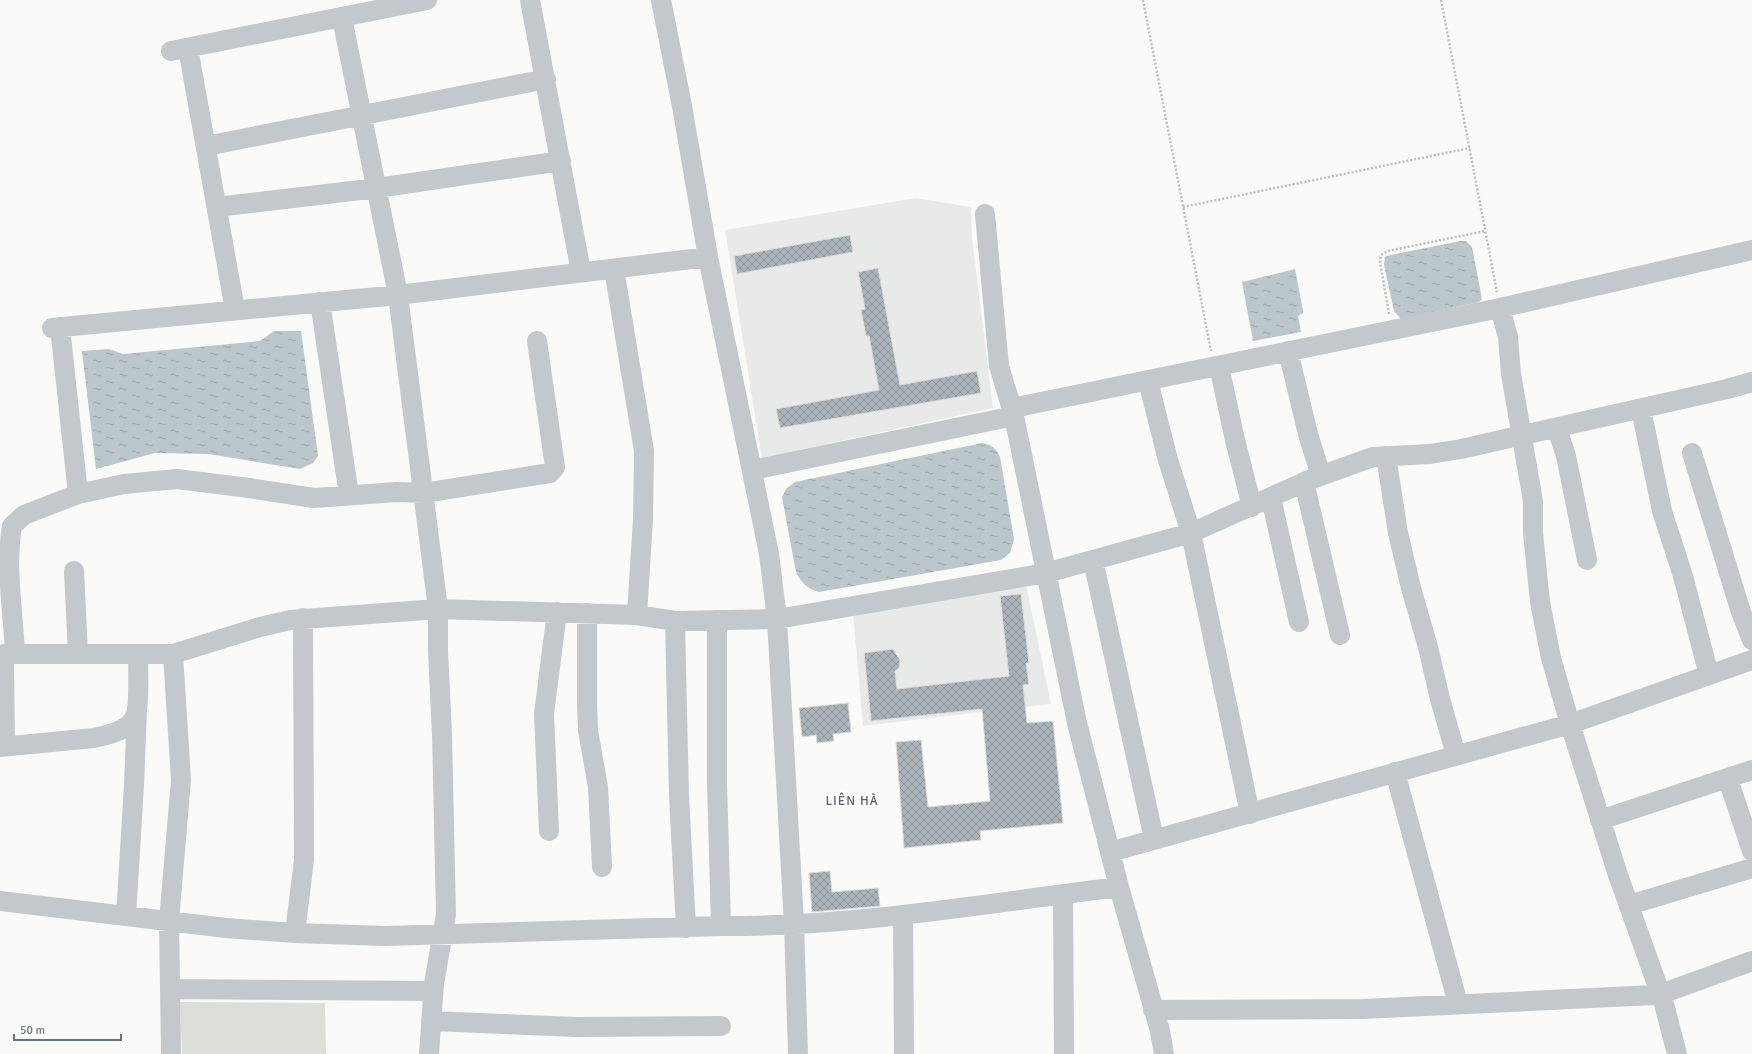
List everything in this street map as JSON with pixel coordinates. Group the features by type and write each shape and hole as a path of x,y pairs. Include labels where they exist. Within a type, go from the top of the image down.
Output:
{"street":[{"path":"235,310 206,146 179,50 427,0"},
{"path":"530,0 581,272"},
{"path":"661,0 682,106 708,257 769,554 777,619 794,924 798,1054"},
{"path":"342,18 398,295 438,609 446,914 433,991 430,1054"},
{"path":"206,146 546,79"},
{"path":"217,207 377,188 561,161"},
{"path":"985,214 999,366 1013,412 1077,723 1119,887 1160,1031 1164,1054"},
{"path":"752,470 1216,366 1500,308 1752,250"},
{"path":"78,494 56,328 398,295 708,257"},
{"path":"614,268 644,452 643,520 637,615"},
{"path":"320,302 349,495"},
{"path":"1500,308 1508,338 1512,374 1533,501 1533,533 1540,602 1551,658 1600,820 1661,994 1677,1054"},
{"path":"15,653 9,583 9,545 12,526 24,515 78,494 124,484 177,479 314,498 397,492 424,493 545,475 553,471 555,467 537,341"},
{"path":"1288,351 1340,635"},
{"path":"1216,366 1252,507"},
{"path":"1148,381 1168,460 1191,533 1250,814"},
{"path":"137,708 135,718 128,725 107,735 94,738 2,746 4,654 173,654 260,627 303,618 438,609 637,615 676,621 777,619 1046,573 1191,533 1312,479 1373,457 1430,454 1522,436 1752,382"},
{"path":"1641,409 1662,511 1683,576 1709,675"},
{"path":"1557,428 1566,456 1587,560"},
{"path":"1692,453 1741,612 1752,640"},
{"path":"1386,456 1398,533 1411,588 1456,755"},
{"path":"1271,498 1299,622"},
{"path":"1093,560 1154,839"},
{"path":"74,571 78,654"},
{"path":"549,831 544,714 557,612"},
{"path":"587,613 588,731 598,787 602,867"},
{"path":"295,933 304,860 303,618"},
{"path":"717,620 716,782 721,926"},
{"path":"676,621 680,796 686,928"},
{"path":"171,1054 169,921 181,780 173,654"},
{"path":"126,916 134,785 138,655"},
{"path":"1110,852 1250,814 1297,798 1570,724 1752,660"},
{"path":"1600,820 1752,770"},
{"path":"1394,772 1458,1004"},
{"path":"1728,779 1752,851"},
{"path":"1629,906 1752,868"},
{"path":"0,901 169,921 295,933 385,936 721,926 766,927 903,915 1119,887"},
{"path":"1063,894 1064,1054"},
{"path":"903,915 904,1054"},
{"path":"1153,1010 1363,1009 1661,994 1752,962"},
{"path":"170,988 433,991"},
{"path":"432,1021 578,1027 721,1026"}],"path":[{"path":"1143,0 1183,207 1216,366"},
{"path":"1441,0 1500,308"},
{"path":"1183,207 1470,148"},
{"path":"1392,330 1380,262 1381,255 1388,250 1486,231"}],"shaded area":[{"path":"916,198 971,207 972,238 993,408 762,458 725,230"},
{"path":"1026,585 1051,704 863,726 853,613"},
{"path":"180,1002 325,1003 326,1054 182,1054"}],"water":[{"path":"1466,241 1472,247 1482,299 1479,302 1401,319 1394,311 1384,265 1385,257"},
{"path":"1295,269 1303,311 1303,313 1298,316 1301,332 1253,341 1242,282"},
{"path":"274,331 301,331 318,456 313,463 300,469 209,454 155,453 96,469 82,351 109,349 123,354 260,341"},
{"path":"982,443 993,447 1000,457 1014,539 1010,553 1001,560 819,592 811,589 800,580 796,572 782,497 786,489 795,482"}],"building":[{"path":"850,235 853,252 737,274 734,256"},
{"path":"878,268 900,385 977,371 981,393 780,428 776,409 879,390 869,336 866,336 861,310 865,309 858,272"},
{"path":"1021,594 1029,663 1026,663 1029,684 1023,685 1027,723 1053,721 1063,823 980,831 981,840 904,848 896,742 921,740 928,807 990,801 982,709 871,721 864,653 893,649 900,660 899,668 895,671 897,689 1009,676 1000,596"},
{"path":"848,703 851,732 833,734 834,741 817,743 816,735 802,737 799,708"},
{"path":"830,871 832,892 878,888 880,906 812,912 809,873"}],"district":[{"name":"LIÊN HÀ","path":"852,801"}]}
